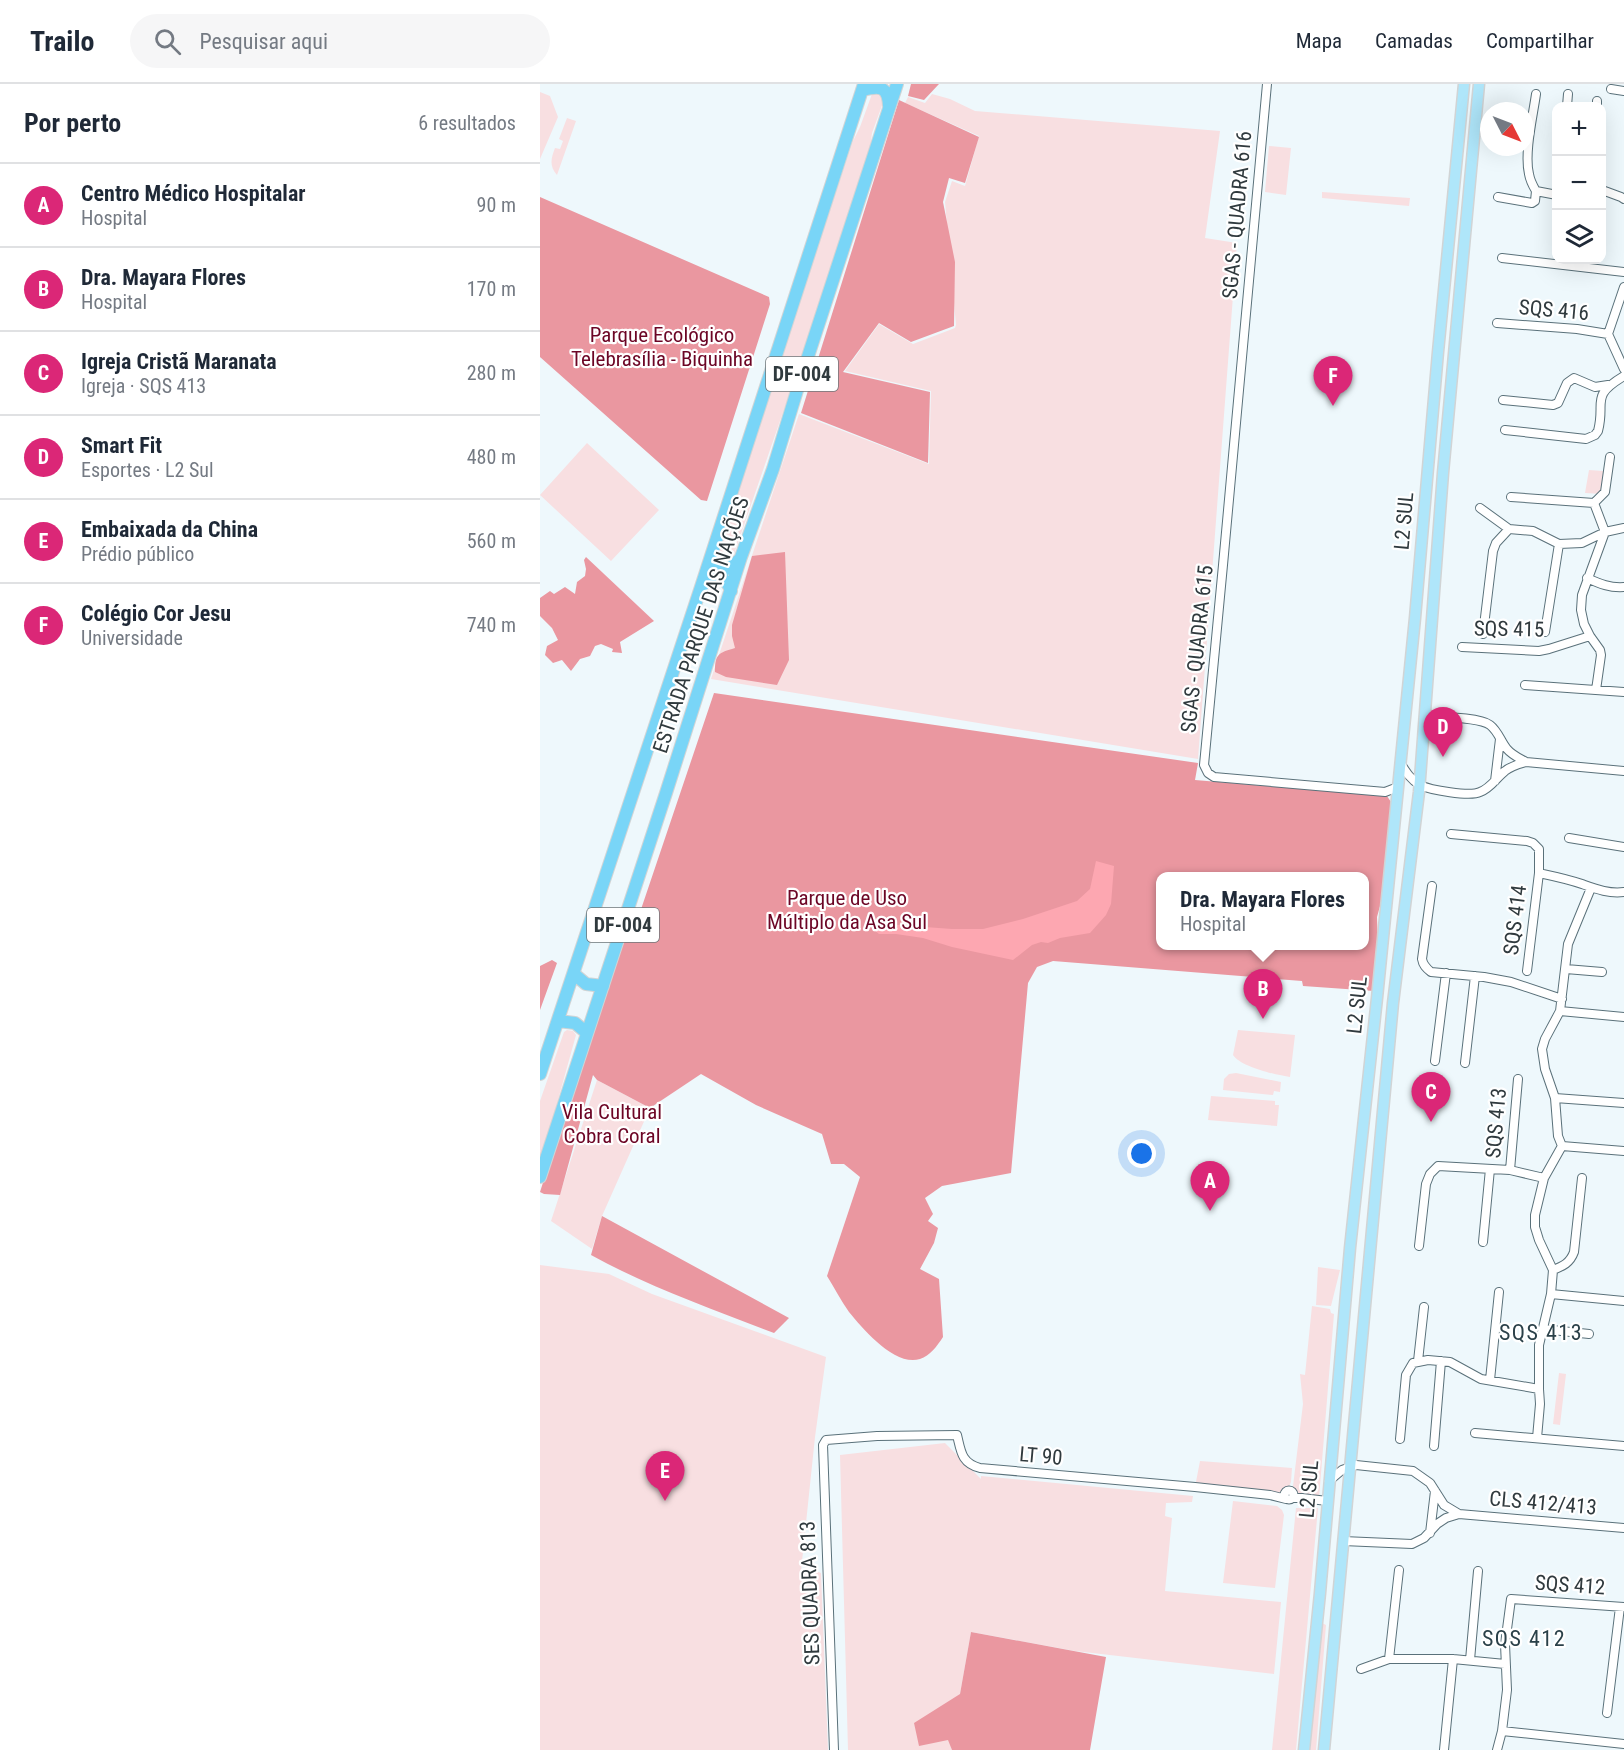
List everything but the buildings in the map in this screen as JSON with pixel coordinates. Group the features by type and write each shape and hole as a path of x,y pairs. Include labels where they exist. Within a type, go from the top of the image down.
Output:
{"highway":[{"name":"ESTRADA PARQUE DAS NAÇÕES","path":"540,1177 897,84"},
{"name":"ESTRADA PARQUE DAS NAÇÕES","path":"540,1074 863,87"},
{"path":"863,87 881,88 886,91 889,106"},
{"path":"711,556 719,565 727,568 741,557"},
{"path":"701,587 710,578 716,577 725,581 731,591"},
{"path":"573,974 586,984 603,986"},
{"path":"558,1021 575,1023 587,1033"}],"main road":[{"name":"L2 SUL","path":"1304,1750 1350,1248 1401,764 1464,84"},
{"name":"L2 SUL","path":"1324,1750 1393,1003 1419,785 1443,473 1479,84"},
{"path":"1448,255 1454,258 1463,255"},
{"path":"1411,653 1420,652 1428,656"},
{"path":"1393,839 1407,844 1413,842"},
{"path":"1338,1383 1347,1388 1357,1385"},
{"path":"1336,1404 1346,1401 1355,1406"},
{"path":"1320,1593 1329,1599 1338,1595"},
{"path":"1317,1616 1327,1612 1336,1615"}],"street":[{"name":"SGAS - QUADRA 616","path":"1242,349 1267,84"},
{"path":"1611,89 1624,91"},
{"path":"1498,197 1533,203 1535,201 1536,191 1529,177 1528,168 1529,142 1536,94"},
{"path":"1567,102 1568,94"},
{"path":"1536,191 1552,194"},
{"path":"1606,191 1623,195"},
{"path":"1502,258 1624,272"},
{"name":"SQS 416","path":"1624,287 1608,334 1624,369"},
{"name":"SQS 416","path":"1497,323 1577,329 1608,334"},
{"name":"SGAS - QUADRA 615","path":"1242,349 1204,765 1208,773 1214,777 1384,792 1398,787"},
{"path":"1505,430 1590,438 1598,431 1601,396 1611,384 1624,376"},
{"path":"1503,400 1553,405 1558,403 1567,383 1574,378 1595,387 1611,384"},
{"path":"1511,497 1594,503 1605,492 1610,457"},
{"path":"1594,503 1605,532 1587,578 1581,610 1584,624 1601,655 1596,690"},
{"path":"1480,508 1509,530 1533,531 1559,544 1582,543 1605,532 1624,528"},
{"name":"SQS 415","path":"1483,634 1493,551 1496,543 1509,530"},
{"name":"SQS 415","path":"1545,632 1559,544"},
{"path":"1587,578 1603,586 1624,587"},
{"name":"SQS 415","path":"1462,647 1539,651 1549,650 1590,636"},
{"path":"1525,685 1624,692"},
{"path":"1425,716 1480,721 1490,725 1506,748 1526,762"},
{"path":"1495,782 1500,739"},
{"path":"1401,764 1419,785 1472,794 1484,791 1504,771 1526,762 1624,771"},
{"path":"1384,792 1397,802"},
{"name":"SQS 414","path":"1451,834 1530,842 1539,849 1539,873 1527,971"},
{"path":"1569,838 1624,847"},
{"name":"SQS 414","path":"1539,873 1581,883 1591,888 1624,892"},
{"name":"SQS 414","path":"1432,886 1423,964 1431,972 1511,982 1562,999"},
{"path":"1562,1146 1558,1136 1555,1098 1545,1069 1542,1049 1560,1011 1568,944 1591,888"},
{"path":"1566,969 1602,972"},
{"path":"1435,1061 1446,973"},
{"path":"1465,1063 1475,976"},
{"path":"1560,1011 1624,1017"},
{"name":"SQS 413","path":"1510,1170 1518,1079"},
{"path":"1555,1098 1624,1103"},
{"path":"1562,1146 1624,1151"},
{"path":"1537,1438 1540,1404 1539,1345 1551,1294 1553,1270 1535,1227 1535,1215 1544,1178 1562,1146"},
{"name":"SQS 413","path":"1419,1246 1426,1184 1432,1170 1441,1166 1510,1170 1544,1178"},
{"path":"1483,1242 1490,1169"},
{"path":"1553,1270 1570,1261 1574,1252 1582,1178"},
{"path":"1490,1380 1500,1292"},
{"path":"1551,1294 1624,1300"},
{"path":"1418,1361 1424,1307"},
{"path":"1543,1329 1589,1334"},
{"path":"1400,1439 1406,1375 1413,1363 1418,1361 1441,1361 1459,1366 1474,1377 1539,1389"},
{"path":"1434,1446 1441,1361"},
{"path":"1475,1433 1624,1446"},
{"name":"LT 90","path":"829,1439 957,1435 966,1461 980,1468 1327,1501"},
{"name":"SES QUADRA 813","path":"829,1439 823,1445 834,1750"},
{"path":"1329,1481 1336,1474 1350,1467 1362,1465 1413,1471 1430,1483 1444,1505 1459,1514"},
{"path":"1430,1533 1435,1491"},
{"path":"1343,1541 1412,1544 1430,1533 1446,1518 1459,1514"},
{"name":"CLS 412/413","path":"1459,1514 1624,1528"},
{"path":"1389,1659 1399,1570"},
{"path":"1470,1660 1478,1570"},
{"name":"SQS 412","path":"1497,1750 1502,1731 1507,1690 1506,1628 1511,1599 1622,1607 1607,1713"},
{"path":"1362,1669 1389,1659 1452,1659 1505,1664"},
{"path":"1444,1750 1452,1659"},
{"path":"1502,1731 1624,1744"}],"green space":[{"path":"911,84 939,84 924,100 908,96"},
{"path":"540,92 550,96 558,117 540,159"},
{"path":"879,92 884,100 817,314 733,557 730,561 724,561 720,558 719,553 743,471 853,141 872,94"},
{"path":"932,94 950,99 975,111 1220,131 1205,238 1237,243 1198,759 711,679 799,414 929,464 931,391 845,371 879,324 913,344 955,328 956,325 945,202 952,181 965,186 979,136 905,103 908,97 925,103"},
{"path":"899,100 979,137 965,183 949,178 943,202 955,262 954,326 911,342 879,323 843,372 930,392 928,463 801,413"},
{"path":"567,118 576,121 557,175 552,159 555,148 560,149 563,141 559,139"},
{"path":"1269,146 1291,148 1286,195 1265,192"},
{"path":"1322,192 1410,198 1409,206 1322,198"},
{"name":"Parque Ecológico Telebrasília - Biquinha","path":"540,197 769,297 770,304 707,501 701,500 540,357"},
{"path":"587,443 659,510 611,561 540,495"},
{"path":"1589,470 1603,471 1602,494 1585,493"},
{"path":"785,552 789,660 777,685 726,677 715,672 719,655 735,648 732,625 752,556"},
{"path":"586,557 654,621 620,642 622,653 612,652 613,649 601,644 595,646 590,656 580,659 571,671 562,660 553,663 545,655 547,646 558,640 552,628 540,616 540,598 550,591 554,594 565,587 575,594 577,582 585,576 584,560"},
{"name":"Parque de Uso Múltiplo da Asa Sul","path":"714,693 1198,763 1195,780 1387,796 1393,805 1385,888 1377,917 1378,948 1374,991 1303,986 1302,981 1053,961 1037,967 1028,983 1011,1173 942,1186 925,1198 933,1214 928,1221 938,1228 934,1243 920,1269 939,1279 943,1337 930,1353 920,1359 910,1360 900,1357 880,1345 849,1312 827,1276 860,1177 844,1164 831,1164 822,1134 756,1105 701,1074 650,1108 597,1080 593,1075 560,1195 540,1192 628,930 632,936"},
{"path":"552,960 557,963 540,1010 540,966"},
{"path":"1238,1030 1295,1035 1290,1077 1259,1070 1237,1059 1233,1055"},
{"path":"573,1031 576,1035 540,1160 540,1101 564,1032"},
{"path":"1236,1073 1281,1082 1280,1092 1274,1091 1273,1095 1223,1090 1224,1079 1229,1074"},
{"name":"Vila Cultural Cobra Coral","path":"597,1080 650,1108 602,1216 592,1249 551,1221"},
{"path":"1211,1096 1275,1101 1275,1105 1279,1105 1277,1126 1208,1120"},
{"path":"602,1216 789,1318 774,1333 658,1287 591,1255"},
{"path":"540,1265 609,1274 652,1294 826,1357 801,1571 821,1573 828,1750 540,1750"},
{"path":"1318,1267 1340,1270 1331,1306 1316,1305"},
{"path":"1312,1306 1330,1309 1334,1314 1319,1498 1295,1494 1293,1486 1303,1404 1300,1374 1305,1375"},
{"path":"1559,1373 1566,1374 1560,1425 1553,1424"},
{"path":"945,1443 981,1479 981,1476 1193,1496 1192,1502 1166,1503 1165,1516 1172,1518 1165,1591 1281,1602 1274,1674 1075,1651 971,1632 949,1739 952,1750 848,1750 840,1455"},
{"path":"1200,1461 1292,1468 1291,1482 1287,1491 1270,1495 1195,1487"},
{"path":"1233,1501 1277,1506 1282,1510 1284,1515 1275,1588 1223,1583"},
{"path":"1296,1508 1318,1508 1296,1750 1272,1750"},
{"path":"1322,1623 1326,1625 1316,1750 1309,1750 1320,1625"},
{"path":"971,1632 1106,1657 1090,1750 952,1750 948,1740 919,1746 914,1723 960,1694"}],"shaded area":[{"path":"1096,861 1114,866 1111,904 1106,915 1090,933 1032,945 1013,960 952,947 923,938 879,934 872,928 875,921 952,929 983,929 1023,919 1077,901 1090,889"}],"place":[{"name":"Colégio Cor Jesu","path":"1333,406"},
{"name":"Smart Fit","path":"1443,757"},
{"name":"Dra. Mayara Flores","path":"1263,1019"},
{"name":"Igreja Cristã Maranata","path":"1431,1122"},
{"name":"Centro Médico Hospitalar","path":"1210,1211"},
{"name":"Embaixada da China","path":"665,1501"}],"district":[{"name":"SQS 413","path":"1541,1332"},
{"name":"SQS 412","path":"1524,1638"}]}
